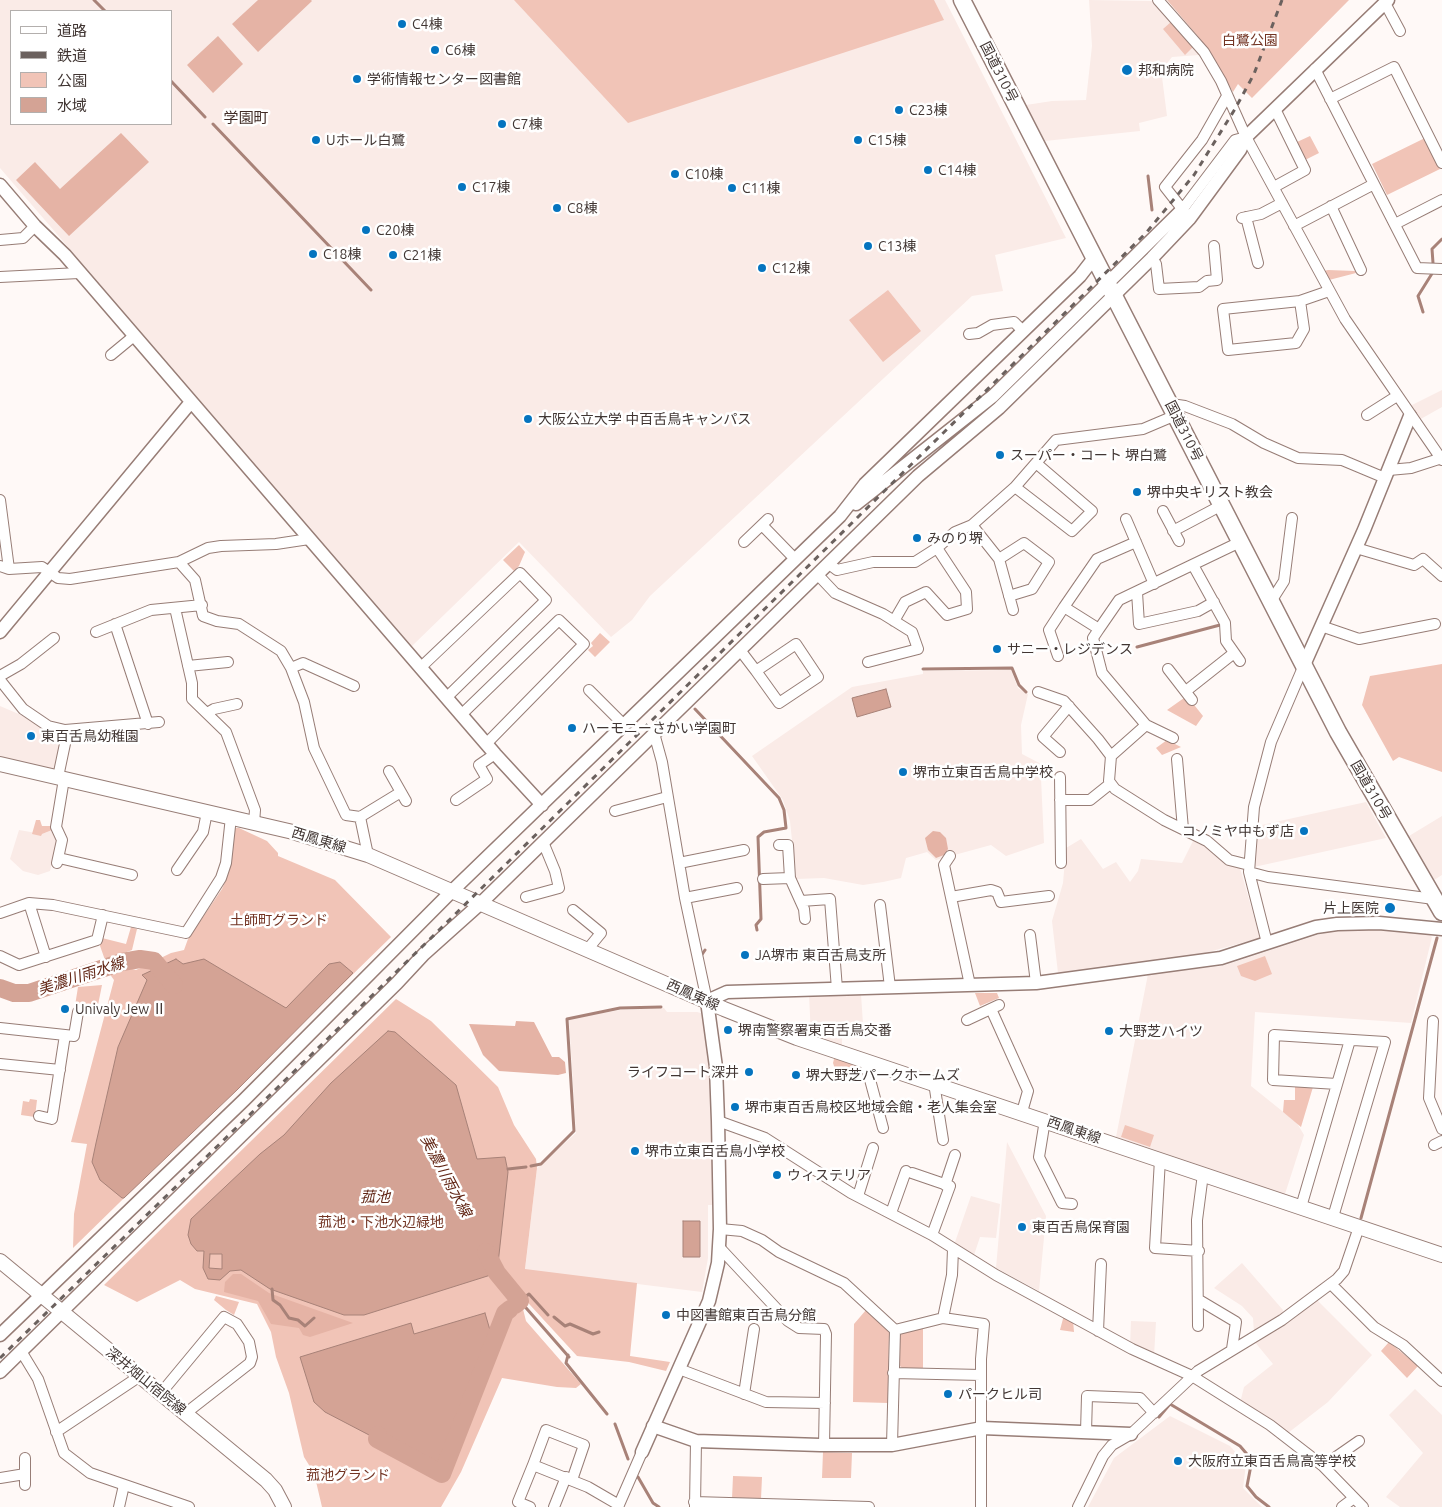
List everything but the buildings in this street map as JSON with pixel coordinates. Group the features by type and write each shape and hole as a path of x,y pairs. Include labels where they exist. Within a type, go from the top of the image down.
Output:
{"highway":[{"name":"国道310号","path":"967,2 1094,258 1222,505 1270,603 1338,732 1438,905"}],"main road":[{"name":"西鳳東線","path":"0,764 293,832 368,856 797,1038 1022,1112 1442,1255"},
{"name":"深井畑山宿院線","path":"0,1261 40,1296 162,1393 266,1480 275,1490 284,1507"}],"street":[{"path":"829,564 837,570 873,562 915,562 937,548 955,532 972,525 1015,487 1056,440 1143,429 1173,409 1185,406 1232,424 1264,443 1298,458 1342,460 1387,474 1442,459 1410,416 1345,320 1246,138 1204,52 1158,0"},
{"path":"0,1335 244,1100 451,892 840,516 993,396 1112,290 1152,258 1240,150 1246,138 1387,1 1400,31"},
{"path":"1330,99 1394,67 1438,147 1442,164"},
{"path":"1315,69 1417,268 1442,270"},
{"path":"1186,214 1165,187 1202,140 1227,96"},
{"path":"1274,187 1305,170 1275,109"},
{"path":"1294,226 1374,184"},
{"path":"0,186 36,226 65,254 79,273 420,668 542,805"},
{"path":"1394,224 1442,200"},
{"path":"1258,263 1244,218 1261,214 1282,203"},
{"path":"1331,206 1361,270"},
{"path":"0,1372 397,983 424,954 481,903 918,476 999,408 1186,214"},
{"path":"0,240 23,238 36,226"},
{"path":"1152,258 1156,264 1159,289 1199,287 1208,281 1217,280 1214,246"},
{"path":"840,516 866,484 1080,276 1094,258"},
{"path":"0,277 79,273"},
{"path":"1300,301 1304,328 1296,343 1228,350 1223,309 1300,301 1329,291"},
{"path":"969,334 978,333 992,325 1014,322 1023,331"},
{"path":"111,355 134,336"},
{"path":"1366,415 1397,396"},
{"path":"0,632 190,402"},
{"path":"1267,943 1249,869 1254,807 1271,742 1356,548 1410,416"},
{"path":"1015,487 1072,531 1092,511 1036,463"},
{"path":"0,500 5,567 42,567 58,578 70,579 179,562 208,548 276,544 309,539"},
{"path":"1173,531 1222,505"},
{"path":"1163,511 1179,541"},
{"path":"1270,603 1284,581 1292,518"},
{"path":"1126,519 1154,584"},
{"path":"744,542 765,522 795,559"},
{"path":"972,525 999,560 1013,610"},
{"path":"1058,656 1049,630 1064,607 1097,560 1136,542"},
{"path":"1173,738 1146,725 1102,673 1093,638 1119,600 1240,542"},
{"path":"999,560 1024,543 1048,562 1032,589 1009,596"},
{"path":"894,621 905,602 926,592 947,616 967,609 966,592 937,548"},
{"path":"1356,548 1414,566 1424,559 1442,576"},
{"path":"179,562 196,580 203,616 217,621 240,624 281,651 291,668 304,702 314,748 346,815 360,817 404,796 389,771"},
{"path":"1168,669 1189,695 1237,657 1226,641 1225,623 1193,566"},
{"path":"420,668 520,573 546,600 446,698"},
{"path":"818,575 835,593 894,621 912,632 918,649 868,662"},
{"path":"1137,592 1139,624 1198,611 1214,602"},
{"path":"96,632 151,610 202,605"},
{"path":"1064,607 1099,629"},
{"path":"175,608 192,683 192,699 226,732 255,810 254,823"},
{"path":"461,715 559,620 584,644 486,744"},
{"path":"115,624 148,724"},
{"path":"1321,626 1359,639 1435,624"},
{"path":"0,676 21,664 54,638"},
{"path":"740,650 779,703 818,677 796,644 756,671"},
{"path":"188,666 228,662"},
{"path":"291,668 303,663 354,686"},
{"path":"0,680 23,709 48,726 65,730 159,722"},
{"path":"590,690 624,725"},
{"path":"1038,692 1064,701 1111,756 1110,784 1090,800 1060,800"},
{"path":"207,713 214,709 237,704"},
{"path":"1060,752 1043,737 1069,706"},
{"path":"1111,756 1146,725"},
{"path":"65,730 66,738 56,827 62,840 58,860 132,875"},
{"path":"533,1465 588,1486 618,1506 709,1301 718,1263 720,1229 716,1067 706,1001 654,733"},
{"path":"456,800 487,779 479,765 495,754"},
{"path":"1177,759 1183,829"},
{"path":"1060,777 1061,863"},
{"path":"1110,784 1129,799 1207,841 1229,860 1268,877 1438,905"},
{"path":"615,811 667,797"},
{"path":"177,870 203,832 207,812"},
{"path":"0,913 29,903 52,905 186,933 221,878 226,863 231,817"},
{"path":"360,817 368,856"},
{"path":"526,897 559,888 555,871 543,842"},
{"path":"778,845 788,845 790,878 801,901 806,919"},
{"path":"678,863 744,850"},
{"path":"950,856 944,865 970,985"},
{"path":"763,879 790,878"},
{"path":"685,898 737,888"},
{"path":"951,897 991,890 998,892 1001,902 1049,896"},
{"path":"801,901 830,899 837,989"},
{"path":"29,903 46,957"},
{"path":"880,905 890,988"},
{"path":"573,910 601,933 587,950"},
{"path":"0,956 19,965 97,940 103,915"},
{"path":"706,1001 727,992 1036,983 1221,958 1316,927 1337,924 1379,923 1442,929"},
{"path":"1030,936 1036,983"},
{"path":"967,1020 996,1007 1028,1091 1022,1112"},
{"path":"0,1028 74,1036 78,1012"},
{"path":"1433,1021 1429,1098 1442,1129"},
{"path":"39,1116 52,1119 65,1035"},
{"path":"1333,1217 1385,1042 1274,1035 1273,1080 1337,1084"},
{"path":"1301,1207 1350,1040"},
{"path":"1431,1060 1442,1055"},
{"path":"865,1061 882,1128"},
{"path":"0,1064 60,1070"},
{"path":"934,1083 943,1140"},
{"path":"1044,1120 1039,1157 1062,1203 1072,1204"},
{"path":"718,1121 765,1138 858,1196 932,1235 953,1249 1098,1331 1132,1349 1192,1376 1270,1425 1322,1466 1363,1507"},
{"path":"858,1196 873,1148"},
{"path":"945,1185 955,1155"},
{"path":"1160,1159 1155,1248 1199,1251"},
{"path":"891,1213 909,1172 950,1186 932,1235"},
{"path":"1198,1326 1199,1251 1197,1220 1203,1174"},
{"path":"1078,1507 1103,1456 1112,1445 1131,1434 1192,1376 1232,1348 1282,1320 1331,1284 1344,1271 1359,1227"},
{"path":"720,1229 742,1231 762,1240 779,1252 844,1283 895,1330 892,1445"},
{"path":"719,1247 788,1320 799,1328 824,1329 826,1334 824,1445"},
{"path":"943,1318 952,1275 953,1249"},
{"path":"1098,1270 1098,1331"},
{"path":"1331,1284 1374,1327 1403,1345 1442,1381"},
{"path":"1199,1300 1236,1322 1232,1348"},
{"path":"162,1393 224,1318 237,1324 249,1342 252,1357 250,1363 186,1413"},
{"path":"895,1330 943,1318 984,1324 981,1375 981,1507"},
{"path":"744,1394 754,1329"},
{"path":"21,1351 38,1379 64,1453 90,1473 171,1504 189,1507"},
{"path":"678,1369 766,1402 825,1403"},
{"path":"894,1373 981,1375"},
{"path":"56,1432 140,1376"},
{"path":"1086,1432 1087,1396 1140,1398 1154,1413"},
{"path":"653,1426 696,1441 824,1445 892,1445 982,1428 1131,1434"},
{"path":"530,1507 518,1502 546,1430 584,1445 554,1507"},
{"path":"696,1441 695,1505 869,1507"},
{"path":"1322,1466 1359,1441"},
{"path":"0,1478 25,1479 24,1458"},
{"path":"119,1507 124,1485"},
{"path":"1342,1507 1354,1498"}],"shaded area":[{"name":"大阪公立大学 中百舌鳥キャンパス","path":"0,0 945,0 1066,238 995,255 1003,291 972,296 650,596 632,620 611,637 519,542 412,646 0,168"},
{"path":"258,0 312,1 258,52 232,24"},
{"name":"邦和病院","path":"1089,0 1152,1 1199,55 1172,57 1168,62 1162,77 1167,116 1139,123 1140,131 1045,141 1026,105 1052,101 1086,100 1092,46"},
{"path":"218,36 243,64 213,93 187,65"},
{"path":"121,133 149,162 69,236 16,180 35,162 60,189"},
{"path":"1442,390 1442,407 1419,420 1410,406"},
{"name":"堺市立東百舌鳥中学校","path":"1011,670 1018,688 1028,694 1021,725 1022,754 1045,766 1041,778 1044,843 1006,856 991,845 936,860 927,852 906,858 901,878 863,885 824,878 796,879 790,821 783,800 752,756 852,687 923,674 923,671"},
{"name":"東百舌鳥幼稚園","path":"0,706 63,733 57,770 0,757"},
{"name":"コノミヤ中もず店","path":"1366,802 1386,838 1254,867 1257,826"},
{"path":"1442,816 1442,875 1434,880 1409,836"},
{"path":"19,830 42,834 52,830 58,840 50,871 38,875 23,871 10,859"},
{"path":"933,831 940,832 946,838 948,849 944,855 936,858 928,850 925,838"},
{"path":"1195,837 1205,843 1224,863 1240,868 1260,938 1190,957 1058,973 1052,921 1063,883 1066,848 1081,839 1103,869 1116,862 1130,882 1138,871 1141,859 1182,863"},
{"path":"1367,929 1429,934 1432,937 1411,1023 1255,1012 1251,1086 1297,1123 1304,1135 1285,1194 1116,1137 1148,974 1222,966 1336,930"},
{"path":"809,994 861,994 863,1024 842,1025 842,1048 811,1037"},
{"name":"堺市立東百舌鳥小学校","path":"664,1008 667,1012 697,1012 704,1014 710,1061 713,1205 708,1205 708,1258 702,1292 525,1270 537,1168 576,1133 569,1019 620,1010"},
{"path":"516,1021 534,1022 552,1057 559,1057 565,1062 566,1073 558,1075 499,1071 483,1055 469,1024 515,1026"},
{"name":"東百舌鳥保育園","path":"1007,1142 1046,1216 1039,1291 996,1268"},
{"path":"971,1196 1000,1204 996,1238 980,1237 973,1258 954,1245"},
{"path":"1242,1263 1283,1310 1283,1314 1254,1333 1253,1318 1242,1306 1214,1288"},
{"path":"233,1274 241,1274 269,1293 353,1323 310,1337 303,1335 299,1328 271,1324 258,1301 224,1292 225,1282"},
{"path":"1317,1300 1372,1355 1328,1402 1288,1433 1240,1403 1244,1387 1273,1364 1254,1341"},
{"path":"1131,1321 1156,1322 1154,1356 1130,1347"},
{"path":"1415,1389 1442,1415 1442,1507 1400,1507 1386,1497 1423,1453 1389,1415"},
{"name":"大阪府立東百舌鳥高等学校","path":"1170,1416 1230,1446 1246,1464 1243,1488 1262,1507 1088,1507 1114,1458"}],"green space":[{"path":"514,0 934,0 944,20 628,123"},
{"name":"白鷺公園","path":"1167,0 1349,0 1252,98 1238,84 1233,92 1201,40"},
{"path":"1171,22 1193,47 1185,55 1163,29"},
{"path":"1310,136 1319,153 1305,160 1297,142"},
{"path":"1425,138 1440,169 1387,195 1372,164"},
{"path":"1324,271 1355,271 1356,273 1329,280"},
{"path":"888,290 921,331 883,362 849,320"},
{"path":"519,545 525,552 519,566 514,571 503,560"},
{"path":"600,633 610,642 595,657 588,650 593,646 591,643"},
{"path":"1442,664 1442,772 1399,757 1393,761 1362,705 1370,676"},
{"path":"1184,698 1188,703 1191,701 1203,716 1196,726 1167,710"},
{"path":"1167,740 1181,747 1162,755 1156,748"},
{"path":"36,820 40,820 42,826 51,826 52,830 41,836 32,834"},
{"name":"土師町グランド","path":"234,828 239,828 267,841 278,853 278,856 335,880 391,937 73,1248 74,1214 87,1144 71,1142 114,980 109,973 129,968 136,970 171,953 184,950 188,939 222,889 228,875"},
{"path":"131,927 137,929 132,950 105,960 99,943 102,938 126,944"},
{"path":"1265,956 1272,974 1255,981 1241,976 1237,966"},
{"path":"102,985 96,1015 74,1012 78,987"},
{"path":"975,993 997,993 999,998 980,1006"},
{"name":"菰池・下池水辺緑地","path":"396,999 431,1021 498,1087 514,1125 536,1159 537,1168 525,1269 637,1283 630,1356 670,1362 666,1371 629,1362 577,1356 519,1293 526,1321 581,1384 576,1388 557,1387 502,1378 461,1472 441,1507 322,1507 314,1473 304,1457 289,1393 276,1357 271,1332 257,1304 195,1289 180,1280 137,1302 104,1285"},
{"path":"835,1055 859,1063 839,1081 833,1063"},
{"path":"1295,1086 1313,1087 1301,1127 1283,1112 1284,1100 1295,1100"},
{"path":"30,1099 37,1100 35,1117 21,1115 23,1101 29,1102"},
{"path":"1125,1125 1154,1135 1150,1147 1121,1137"},
{"path":"216,1296 239,1302 234,1315 214,1300"},
{"path":"866,1310 888,1329 889,1333 888,1403 853,1402 854,1324"},
{"path":"1064,1315 1073,1320 1074,1332 1060,1330"},
{"path":"923,1328 923,1369 902,1368 898,1364 899,1336 903,1333"},
{"path":"1389,1342 1418,1366 1407,1378 1381,1351"},
{"path":"823,1452 852,1453 851,1478 822,1478"},
{"path":"733,1476 762,1477 761,1499 732,1499"}],"water":[{"path":"886,689 891,707 857,717 852,698"},
{"path":"176,959 183,964 204,959 286,1008 329,964 340,962 353,973 237,1090 122,1198 100,1180 92,1162 96,1143 118,1047 147,980 142,975"},
{"name":"菰池","path":"388,1031 395,1032 456,1085 477,1159 505,1157 508,1172 497,1273 364,1315 344,1315 270,1289 241,1270 230,1271 220,1280 208,1279 203,1268 204,1251 197,1251 191,1244 188,1235 191,1219 260,1154 284,1135 331,1083","holes":["210,1254 222,1254 222,1269 209,1268"]},
{"path":"683,1221 700,1221 700,1257 683,1257"},
{"path":"485,1313 492,1337 440,1468 373,1432 371,1436 325,1412 314,1402 300,1357 411,1323 414,1334"}],"waterway":[{"path":"94,0 104,10"},
{"path":"172,82 205,117"},
{"path":"213,124 371,290"},
{"path":"1148,176 1152,210"},
{"path":"1433,263 1432,249 1442,239"},
{"path":"1423,312 1418,296 1433,272"},
{"path":"1137,647 1220,625"},
{"path":"923,669 1012,668 1019,685 1026,692"},
{"path":"695,709 779,798 784,810 786,828 764,832 758,837 761,919 756,925 757,930"},
{"path":"1361,1218 1437,938"},
{"path":"701,956 705,950"},
{"name":"美濃川雨水線","path":"0,988 14,993 29,993 122,962 140,959 154,961 174,985"},
{"path":"531,1166 541,1164 574,1131 567,1019 620,1008 661,1007"},
{"path":"508,1169 526,1167"},
{"name":"美濃川雨水線","path":"486,1252 497,1273 520,1301 515,1305"},
{"path":"272,1289 273,1300 280,1305 289,1318 298,1320 305,1326 314,1318"},
{"path":"548,1315 529,1294 520,1301 569,1357"},
{"name":"美濃川雨水線","path":"378,1435 377,1439 442,1474 505,1313 510,1309"},
{"path":"554,1317 565,1326 570,1324 593,1334 599,1332"},
{"path":"568,1355 566,1363 607,1414"},
{"path":"1159,1417 1170,1404 1240,1446 1252,1460 1247,1486 1256,1497 1269,1507"},
{"path":"615,1424 628,1459"},
{"path":"638,1477 653,1503 659,1507"}],"railway":[{"path":"0,1358 429,940 1146,233 1194,175 1235,109 1254,74 1282,0"}],"place":[{"name":"C4棟","path":"402,24"},
{"name":"C6棟","path":"435,50"},
{"name":"邦和病院","path":"1127,70"},
{"name":"学術情報センター図書館","path":"357,79"},
{"name":"C23棟","path":"899,110"},
{"name":"C7棟","path":"502,124"},
{"name":"Uホール白鷺","path":"316,140"},
{"name":"C15棟","path":"858,140"},
{"name":"C14棟","path":"928,170"},
{"name":"C10棟","path":"675,174"},
{"name":"C17棟","path":"462,187"},
{"name":"C11棟","path":"732,188"},
{"name":"C8棟","path":"557,208"},
{"name":"C20棟","path":"366,230"},
{"name":"C13棟","path":"868,246"},
{"name":"C18棟","path":"313,254"},
{"name":"C21棟","path":"393,255"},
{"name":"C12棟","path":"762,268"},
{"name":"大阪公立大学 中百舌鳥キャンパス","path":"528,419"},
{"name":"スーパー・コート 堺白鷺","path":"1000,455"},
{"name":"堺中央キリスト教会","path":"1137,492"},
{"name":"みのり堺","path":"917,538"},
{"name":"サニー・レジデンス","path":"997,649"},
{"name":"ハーモニーさかい学園町","path":"572,728"},
{"name":"東百舌鳥幼稚園","path":"31,736"},
{"name":"堺市立東百舌鳥中学校","path":"903,772"},
{"name":"コノミヤ中もず店","path":"1304,831"},
{"name":"片上医院","path":"1390,908"},
{"name":"JA堺市 東百舌鳥支所","path":"745,955"},
{"name":"Univaly Jew Ⅱ","path":"65,1009"},
{"name":"堺南警察署東百舌鳥交番","path":"728,1030"},
{"name":"大野芝ハイツ","path":"1109,1031"},
{"name":"ライフコート深井","path":"749,1072"},
{"name":"堺大野芝パークホームズ","path":"796,1075"},
{"name":"堺市東百舌鳥校区地域会館・老人集会室","path":"735,1107"},
{"name":"堺市立東百舌鳥小学校","path":"635,1151"},
{"name":"ウィステリア","path":"777,1175"},
{"name":"東百舌鳥保育園","path":"1022,1227"},
{"name":"中図書館東百舌鳥分館","path":"666,1315"},
{"name":"パークヒル司","path":"948,1394"},
{"name":"大阪府立東百舌鳥高等学校","path":"1178,1461"}],"district":[{"name":"学園町","path":"246,118"}],"park label":[{"name":"菰池グランド","path":"348,1475"}]}
